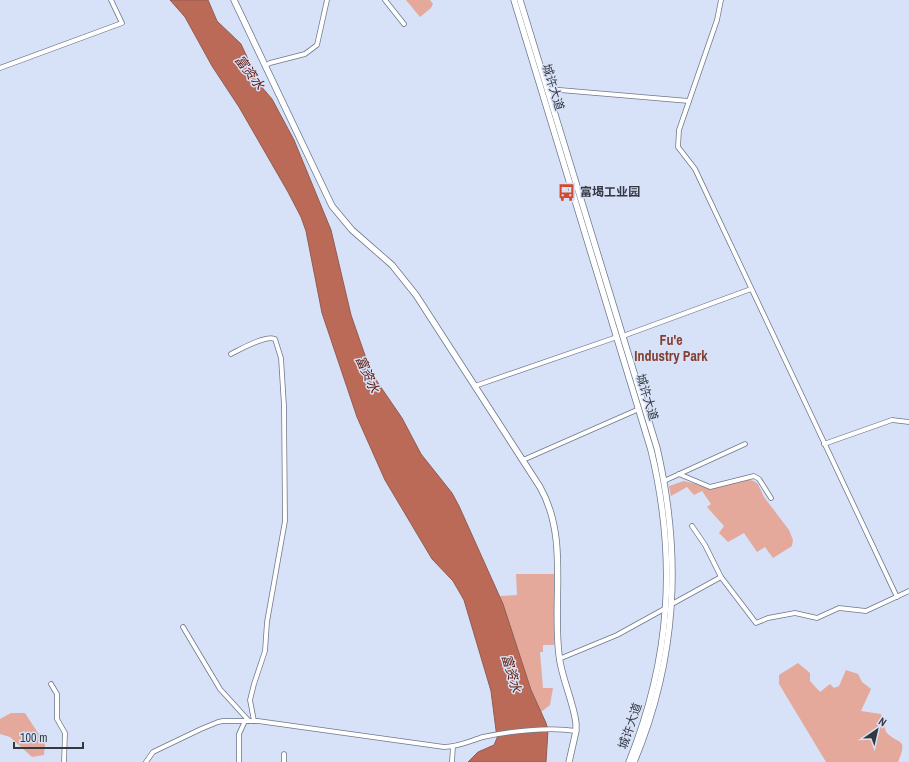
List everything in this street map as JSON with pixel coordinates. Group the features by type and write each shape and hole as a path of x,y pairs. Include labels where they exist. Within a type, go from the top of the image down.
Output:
{"main road":[{"path":"234,0 335,210 352,230 387,260 407,283 425,308 544,494 554,522 557,541 560,659 574,709 576,732 569,762"},
{"name":"城许大道","path":"514,0 656,448 664,481 672,547 672,604 668,643 660,686 650,720 634,762"},
{"name":"城许大道","path":"520,0 548,89 620,336 651,450 663,509 668,564 666,608 662,642 653,690 628,762"}],"street":[{"path":"0,68 122,23 111,0"},
{"path":"265,66 305,54 317,44 327,0"},
{"path":"385,0 404,24"},
{"path":"721,0 717,20 679,130 678,147 695,170 897,597"},
{"path":"548,89 689,101"},
{"path":"475,386 751,289"},
{"path":"231,354 269,337 275,339 281,358 284,406 285,521 267,622 265,651 250,700 249,721 239,734 239,762"},
{"path":"523,460 639,409"},
{"path":"824,444 892,420 909,422"},
{"path":"664,481 745,444"},
{"path":"679,474 710,486 754,476 759,479 771,498"},
{"path":"692,526 705,545 721,577 756,623 768,618 795,613 817,618 839,608 866,611 909,591"},
{"path":"672,604 721,577"},
{"path":"560,659 617,635 666,608"},
{"path":"183,627 220,689 249,721"},
{"path":"51,684 57,694 57,718 65,733 64,762"},
{"path":"146,762 153,752 218,722 249,721 433,746 453,746 494,735 549,729 576,732"},
{"path":"452,762 453,746"},
{"path":"284,754 284,762"}],"shaded area":[{"path":"406,0 430,0 433,4 431,8 420,17"},
{"path":"746,479 754,481 758,484 764,497 789,530 793,540 792,546 773,558 765,547 757,552 744,533 728,542 719,533 724,526 707,507 711,504 702,491 694,495 687,487 671,496 669,486 684,481 712,488"},
{"path":"516,574 554,574 554,645 543,645 543,652 540,652 543,688 553,688 550,705 541,712 531,690 500,596 517,595"},
{"path":"798,663 810,673 810,681 820,692 830,684 834,688 839,686 846,670 858,674 862,682 871,689 861,711 881,714 886,732 901,742 902,749 898,762 826,762 779,684 779,675"},
{"path":"11,713 25,713 38,733 46,735 44,755 32,757 10,737 0,734 0,719"}],"water":[{"name":"富资水","path":"170,0 208,0 217,21 241,44 260,85 272,99 294,140 331,230 351,315 368,364 378,383 402,418 421,454 452,493 503,604 531,690 548,730 546,762 468,762 478,752 494,745 497,738 491,691 464,600 453,581 432,559 385,480 357,417 322,313 306,231 301,217 239,107 212,66 185,17"}],"place":[{"name":"富堨工业园","path":"567,192"}],"district":[{"name":"Fu'e Industry Park","path":"671,348"}]}
